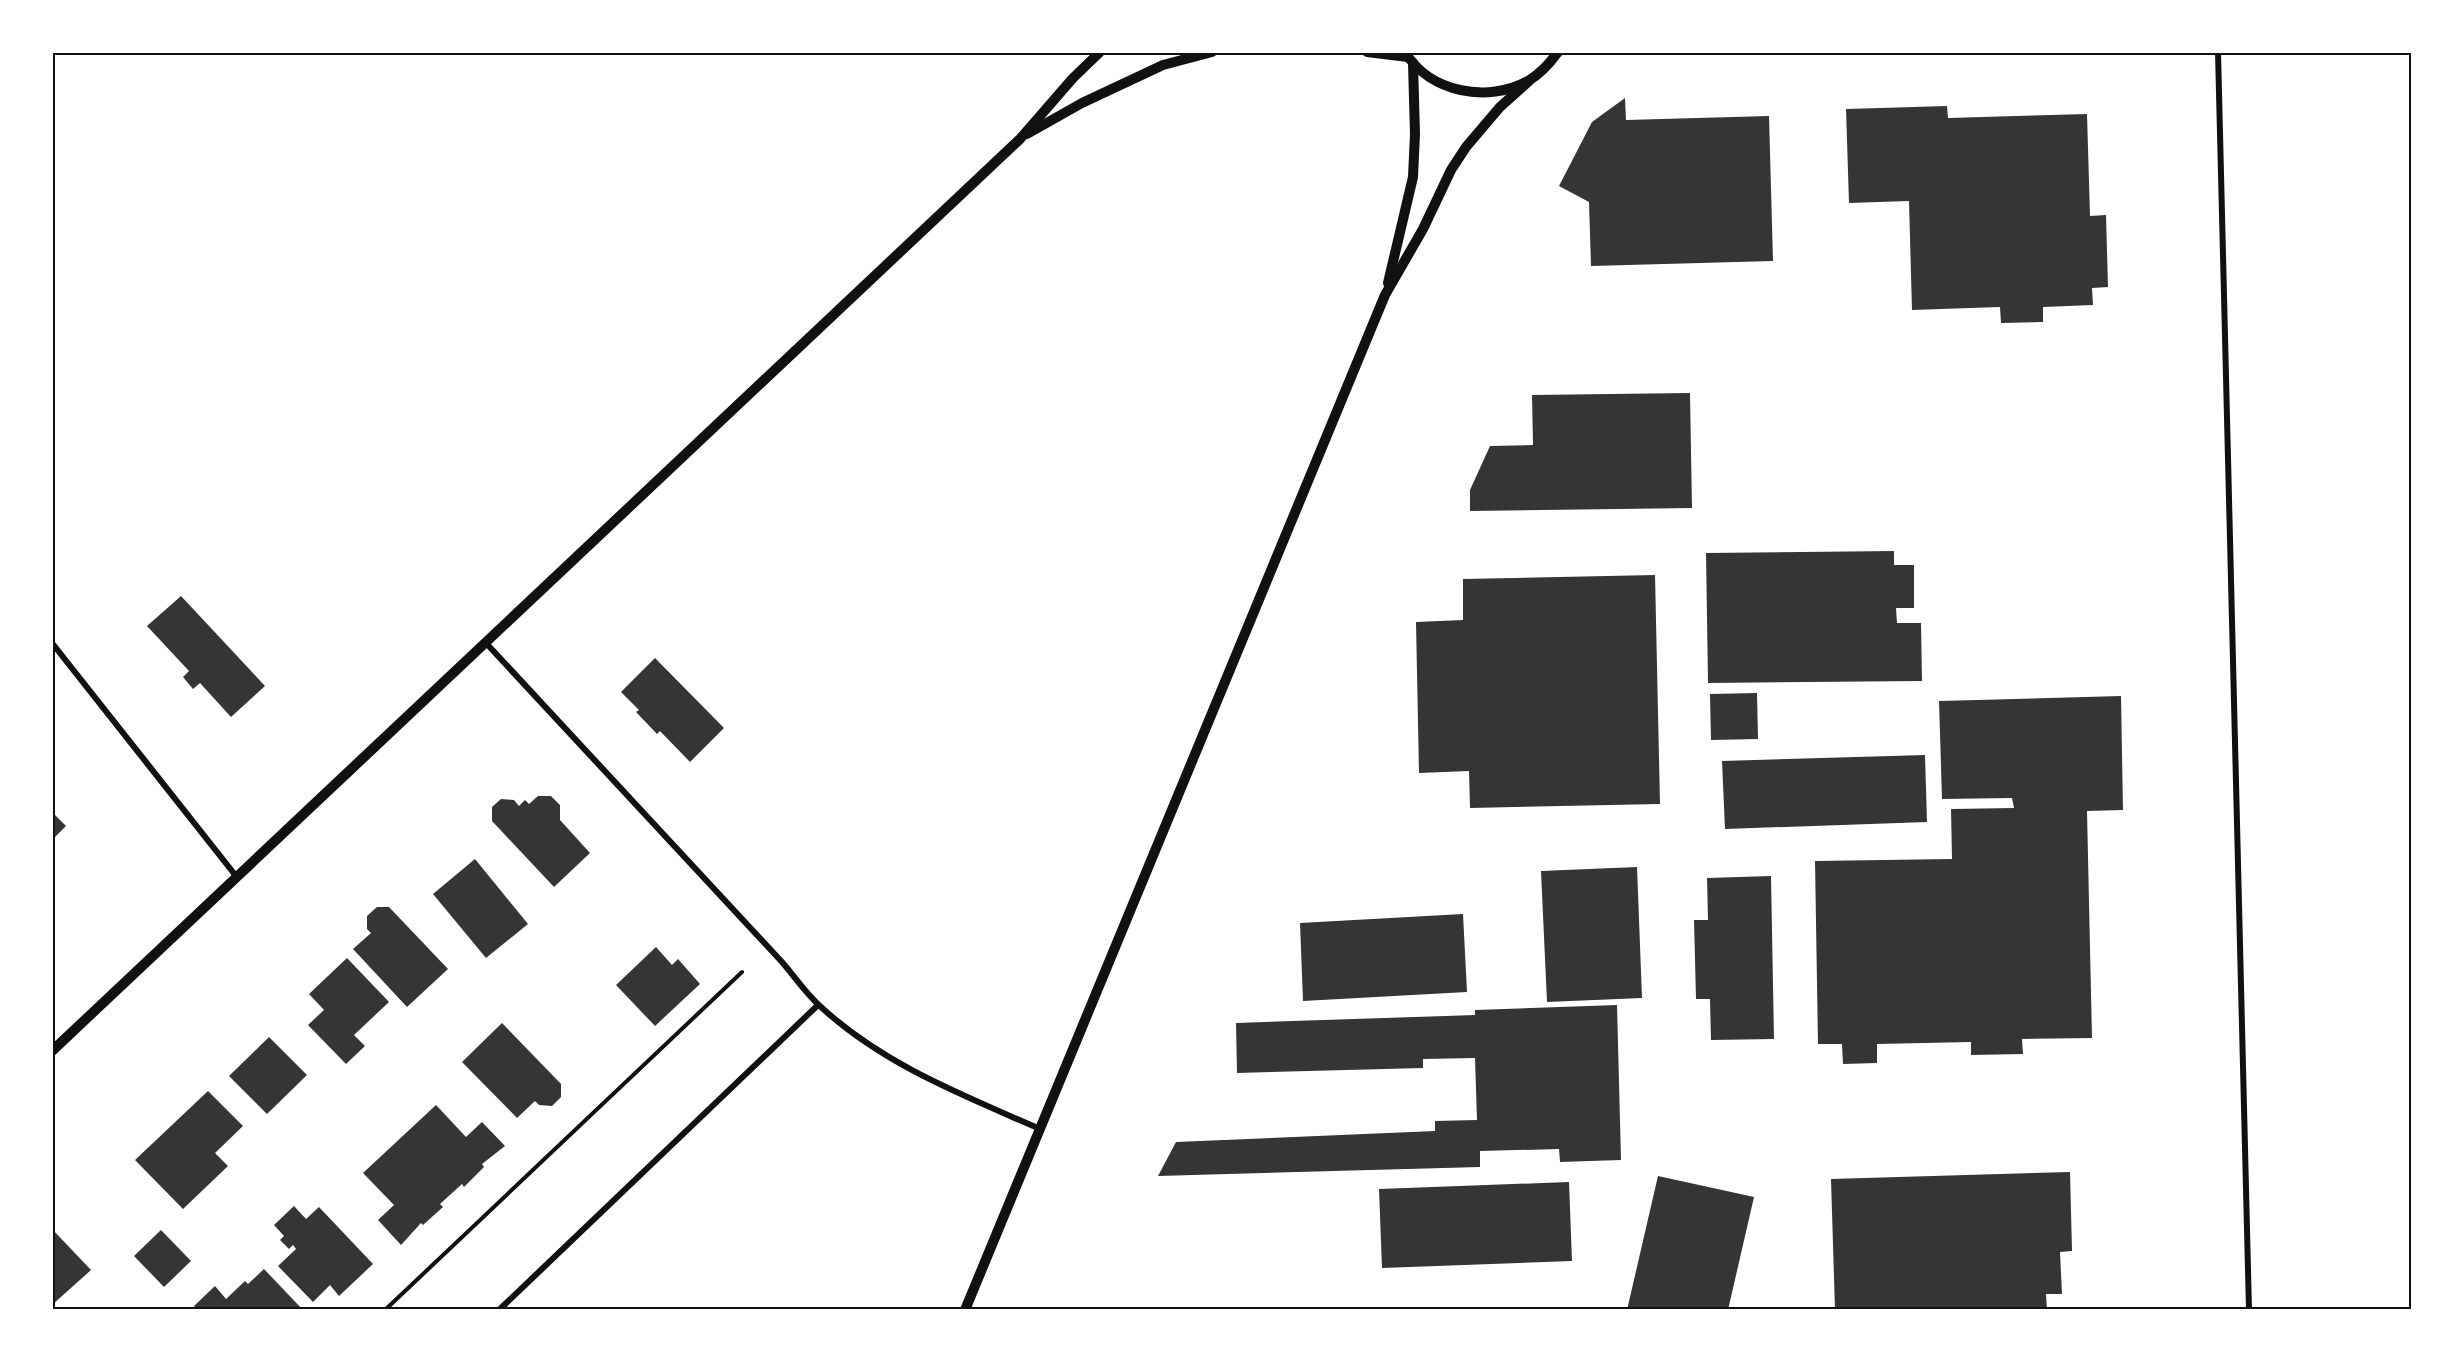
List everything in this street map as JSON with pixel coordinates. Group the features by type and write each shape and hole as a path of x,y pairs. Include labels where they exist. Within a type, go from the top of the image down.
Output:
{"street":[{"path":"52,1052 1020,139 1073,78 1100,52"},
{"path":"1020,139 1122,83 1163,65 1212,52"},
{"path":"1367,52 1408,57 1429,76 1447,87 1468,92 1488,93 1509,89 1529,81"},
{"path":"1551,63 1558,52"},
{"path":"965,1310 1385,295 1423,229 1451,170 1466,147 1500,107 1551,63 1569,52"},
{"path":"2218,52 2249,1310"},
{"path":"1385,295 1413,177 1415,134 1408,57"},
{"path":"485,642 782,962 818,1005 850,1032 886,1056 937,1084 1040,1129"},
{"path":"52,643 237,876"},
{"path":"499,1310 818,1005"}],"path":[{"path":"385,1310 742,972"}],"building":[{"path":"1625,98 1626,120 1769,116 1773,261 1591,266 1589,202 1559,186 1592,122"},
{"path":"1947,106 1948,118 2087,114 2090,216 2106,215 2108,287 2092,288 2093,305 2043,307 2043,322 2001,323 2000,307 1912,310 1909,201 1849,203 1846,109"},
{"path":"1690,393 1692,508 1470,511 1470,490 1490,446 1533,445 1532,395"},
{"path":"1894,551 1894,565 1914,565 1914,608 1896,608 1897,623 1921,623 1922,681 1708,683 1706,553"},
{"path":"1655,575 1660,804 1470,808 1469,771 1419,773 1416,622 1463,620 1463,579"},
{"path":"181,596 265,686 231,717 200,683 193,689 183,677 189,671 147,626"},
{"path":"655,658 724,728 690,762 660,731 657,734 636,712 639,710 621,692"},
{"path":"1757,693 1758,739 1711,740 1710,694"},
{"path":"2121,696 2123,810 2087,811 2092,1038 2022,1039 2023,1054 1971,1055 1971,1042 1877,1044 1877,1063 1843,1064 1842,1044 1818,1044 1815,861 1952,859 1951,809 2014,808 2012,798 1942,799 1939,701"},
{"path":"1925,755 1927,822 1725,829 1722,761"},
{"path":"538,796 551,796 560,805 560,820 590,853 554,887 492,821 492,807 501,799 514,800 519,806 525,800 529,804"},
{"path":"52,812 66,826 52,840"},
{"path":"475,859 528,924 486,958 433,894"},
{"path":"1637,867 1642,998 1547,1002 1541,871"},
{"path":"1771,876 1774,1039 1711,1040 1710,999 1696,999 1694,920 1708,920 1707,878"},
{"path":"377,907 389,907 448,969 407,1007 353,949 371,933 367,929 367,916"},
{"path":"1463,914 1467,992 1303,1001 1300,923"},
{"path":"656,947 672,965 678,959 700,984 655,1026 616,985"},
{"path":"347,958 389,1002 354,1035 365,1046 346,1064 308,1025 324,1010 309,994"},
{"path":"1617,1005 1621,1160 1560,1162 1559,1149 1480,1151 1480,1167 1158,1176 1176,1142 1435,1131 1435,1121 1477,1120 1475,1058 1423,1059 1423,1068 1237,1073 1236,1023 1475,1015 1475,1010"},
{"path":"502,1023 561,1084 561,1097 552,1106 539,1105 535,1101 517,1118 462,1062"},
{"path":"269,1037 307,1075 267,1114 229,1076"},
{"path":"208,1091 243,1126 215,1153 228,1166 183,1209 135,1160"},
{"path":"436,1105 466,1137 482,1122 505,1146 482,1164 484,1167 464,1187 462,1184 440,1204 443,1207 423,1225 421,1223 401,1245 378,1220 394,1205 363,1173"},
{"path":"2070,1172 2072,1251 2060,1252 2062,1294 2046,1294 2047,1310 1835,1310 1831,1179"},
{"path":"1658,1176 1754,1197 1728,1310 1627,1310"},
{"path":"1569,1182 1572,1261 1382,1268 1379,1189"},
{"path":"294,1206 306,1219 319,1207 373,1264 339,1296 330,1285 313,1302 278,1266 296,1249 293,1245 289,1249 280,1240 284,1236 274,1225"},
{"path":"52,1229 91,1270 52,1305"},
{"path":"161,1230 191,1261 164,1287 134,1256"},
{"path":"264,1269 303,1310 198,1310 194,1306 215,1286 226,1299 245,1281 248,1284"}]}
